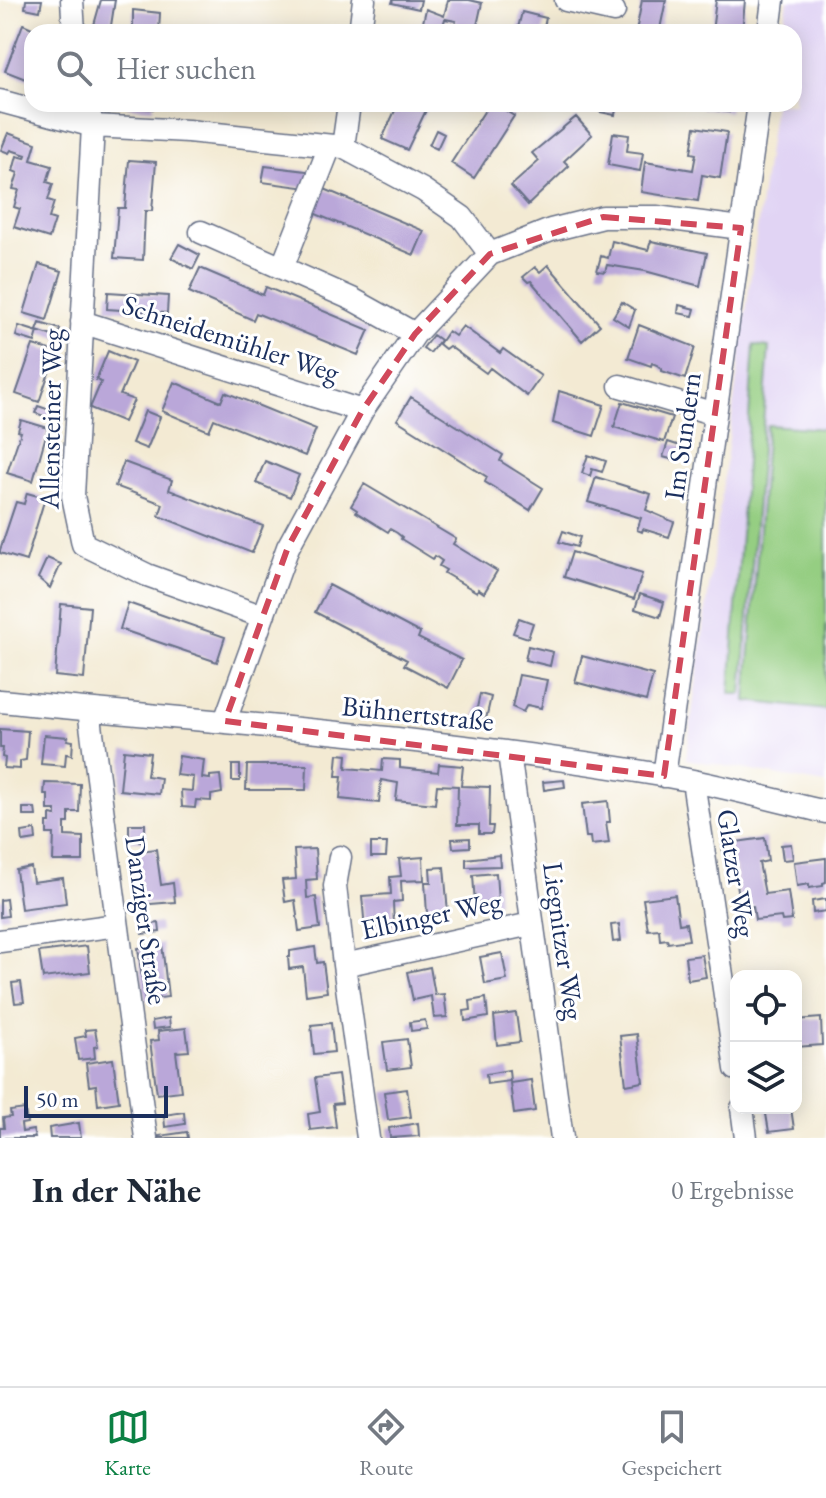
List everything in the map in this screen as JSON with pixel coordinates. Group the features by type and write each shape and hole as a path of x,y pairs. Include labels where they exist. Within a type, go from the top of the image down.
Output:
{"street":[{"path":"72,0 74,24"},
{"path":"361,24 364,0"},
{"path":"566,0 614,11"},
{"path":"770,24 773,0"},
{"path":"0,101 24,107"},
{"path":"41,112 93,126 188,131 336,147 423,190 462,217 490,254"},
{"name":"Allensteiner Weg","path":"89,112 93,126 73,496 83,544 147,575 261,616"},
{"path":"282,268 336,147 347,112"},
{"name":"Im Sundern","path":"664,776 758,112"},
{"name":"Schneidemühler Weg","path":"225,721 288,547 362,411 415,334 490,254 551,230 603,217 656,217 741,228"},
{"path":"201,232 352,299 415,334"},
{"name":"Schneidemühler Weg","path":"82,322 362,411"},
{"path":"620,386 715,414"},
{"name":"Bühnertstraße","path":"0,701 225,721 509,753 693,781 826,812"},
{"name":"Danziger Straße","path":"89,710 146,1138"},
{"name":"Liegnitzer Weg","path":"509,753 562,1138"},
{"name":"Glatzer Weg","path":"693,781 732,1042"},
{"name":"Elbinger Weg","path":"340,857 335,886 368,1138"},
{"name":"Elbinger Weg","path":"344,965 531,924"},
{"path":"0,941 117,925"},
{"path":"743,1114 746,1138"}],"highlighted area":[{"path":"603,217 741,228 664,776 225,721 288,547 362,411 415,334 490,254"}],"shaded area":[{"path":"788,0 826,0 826,784 686,759 773,112 802,112 802,24 784,24"}],"green space":[{"path":"754,345 769,347 742,694 730,694"},
{"path":"767,425 826,429 826,710 746,701"}],"building":[{"path":"26,0 42,0 40,11 25,8"},
{"path":"101,0 115,0 111,24 94,24"},
{"path":"393,0 421,0 419,9 392,3"},
{"path":"448,0 482,3 477,24 455,24 456,21 445,19 443,24 423,24 426,9 444,16"},
{"path":"642,0 666,0 661,24 638,24"},
{"path":"716,0 745,0 743,24 713,24"},
{"path":"133,10 160,13 159,24 133,24"},
{"path":"522,12 546,18 545,24 519,24"},
{"path":"23,24 24,78 5,71"},
{"path":"394,112 425,112 407,150 382,139"},
{"path":"484,112 508,112 514,116 474,178 451,163"},
{"path":"576,117 592,135 564,161 569,166 528,205 511,186 539,161 532,153"},
{"path":"695,127 727,132 720,178 702,175 698,201 641,192 645,162 693,170 696,154 691,153"},
{"path":"436,130 444,134 437,149 429,145"},
{"path":"8,133 36,143 31,160 52,166 47,182 53,184 48,200 54,202 49,218 55,220 49,238 14,227 20,209 14,207 19,190 13,189 18,173 13,171 17,156 25,158 26,155 1,150"},
{"path":"613,133 629,135 627,151 643,153 640,171 608,165"},
{"path":"129,160 156,162 152,211 145,211 143,260 114,258 118,208 125,208"},
{"path":"265,166 315,172 307,188 262,182"},
{"path":"322,188 424,231 414,255 311,212"},
{"path":"612,241 648,250 651,241 707,253 700,286 645,271 607,265 605,272 597,271 601,256 608,258"},
{"path":"179,244 200,255 193,269 171,258"},
{"path":"39,264 62,271 47,320 24,313"},
{"path":"548,265 600,325 582,341 531,281 523,277 535,267 540,272"},
{"path":"200,268 263,295 266,287 369,330 358,355 256,313 253,320 189,292"},
{"path":"108,292 168,296 167,313 107,309"},
{"path":"622,302 635,310 629,327 613,317"},
{"path":"679,305 695,309 693,316 678,313"},
{"path":"40,323 60,329 58,338 37,331"},
{"path":"639,325 695,347 685,379 662,371 652,363 651,366 628,358"},
{"path":"19,326 38,332 35,342 16,336"},
{"path":"463,326 500,353 503,349 541,376 527,396 490,368 486,373 449,346 445,349 439,344 448,331 455,336"},
{"path":"433,335 440,340 430,353 423,348"},
{"path":"33,345 56,352 39,402 16,394"},
{"path":"108,351 134,362 120,395 134,400 124,422 90,408 101,382 96,380"},
{"path":"174,382 221,402 225,392 316,429 305,456 214,419 209,431 162,411"},
{"path":"559,391 604,405 594,436 553,423"},
{"path":"411,397 503,455 500,461 543,488 530,510 485,482 487,477 397,420"},
{"path":"622,402 672,417 664,442 614,427"},
{"path":"38,406 53,411 50,418 35,413"},
{"path":"145,411 160,417 147,449 132,443"},
{"path":"21,420 48,428 33,481 7,473 21,432 18,431"},
{"path":"668,442 683,447 678,461 663,457"},
{"path":"588,455 606,461 602,472 592,469 590,476 582,473"},
{"path":"265,461 299,475 290,497 256,483"},
{"path":"124,462 172,480 169,490 263,526 252,553 159,516 163,504 115,486"},
{"path":"596,477 651,494 646,510 674,522 669,537 637,530 641,518 588,502"},
{"path":"364,484 456,539 453,544 497,571 484,593 444,573 446,570 439,566 442,561 435,556 433,559 401,539 397,533 390,529 388,532 356,512 351,506"},
{"path":"27,493 45,498 26,561 0,553 0,550 16,502 24,504"},
{"path":"563,531 580,537 577,547 559,542"},
{"path":"572,552 642,574 634,599 564,577"},
{"path":"47,558 61,564 50,588 38,578"},
{"path":"329,585 420,633 418,638 462,660 448,688 404,665 407,660 315,612"},
{"path":"640,594 664,602 660,617 635,609"},
{"path":"128,603 225,637 217,662 120,629"},
{"path":"61,604 90,607 84,679 55,676"},
{"path":"519,618 533,623 528,638 513,633"},
{"path":"528,646 553,652 550,666 525,660"},
{"path":"582,656 653,675 646,701 575,682"},
{"path":"519,675 547,680 541,708 527,705 523,712 512,707"},
{"path":"480,694 491,697 486,719 475,717"},
{"path":"0,729 28,731 26,760 20,761 20,769 4,768"},
{"path":"44,735 68,737 67,740 73,741 72,755 66,754 65,766 41,764"},
{"path":"124,750 150,753 147,776 161,778 159,794 120,790"},
{"path":"338,754 347,755 346,768 382,771 383,759 400,760 400,768 438,772 439,764 463,766 461,786 490,787 489,826 493,826 492,834 479,834 479,825 457,825 458,786 437,785 435,804 396,800 398,783 381,780 379,803 340,799 342,776 336,776"},
{"path":"179,756 204,760 202,778 220,775 222,793 211,795 211,801 196,800 195,808 182,807 181,790 192,791 193,777 176,775"},
{"path":"232,765 240,765 240,781 232,781"},
{"path":"247,765 307,765 306,790 246,790"},
{"path":"564,780 565,787 544,790 543,782"},
{"path":"45,783 80,784 79,812 69,812 65,836 83,837 83,861 53,861 54,834 47,834 47,823 50,823 50,815 56,816 56,810 48,810"},
{"path":"608,801 610,822 606,822 609,843 591,845 590,837 586,837 582,804"},
{"path":"23,808 35,808 36,816 23,816"},
{"path":"129,824 145,824 145,841 129,841"},
{"path":"35,830 36,840 23,842 22,832"},
{"path":"470,838 470,847 453,848 452,839"},
{"path":"765,838 768,861 759,863 765,894 788,891 792,920 782,921 781,917 755,920 753,906 740,907 735,866 725,867 722,844"},
{"path":"371,843 387,843 386,857 371,857"},
{"path":"791,844 793,859 783,860 781,845"},
{"path":"156,849 161,885 173,883 175,902 138,905 131,852"},
{"path":"315,849 317,879 306,880 307,898 316,897 320,928 299,931 295,900 285,902 282,880 296,879 294,850"},
{"path":"499,855 500,866 466,867 466,859"},
{"path":"423,857 424,880 401,881 402,901 393,902 394,926 365,929 362,896 391,894 390,877 401,876 399,859"},
{"path":"826,858 826,882 823,886 797,886 794,862"},
{"path":"31,867 33,882 63,878 66,903 21,909 16,870"},
{"path":"444,867 448,913 427,914 425,882 431,882 430,868"},
{"path":"496,873 498,902 475,904 473,875"},
{"path":"675,895 679,924 686,923 689,940 668,943 667,939 660,940 659,929 648,930 643,899"},
{"path":"6,899 8,916 0,917 0,900"},
{"path":"826,899 826,911 813,913 812,901"},
{"path":"159,923 160,932 142,934 141,926"},
{"path":"619,924 621,941 613,942 611,925"},
{"path":"162,944 168,997 145,1000 138,948"},
{"path":"87,946 90,972 43,978 39,952"},
{"path":"315,947 317,963 323,962 327,992 306,995 303,967 289,969 288,957 290,951"},
{"path":"502,953 507,980 485,984 480,957"},
{"path":"702,955 706,977 688,980 685,957"},
{"path":"430,967 435,995 444,994 447,1017 434,1018 431,996 413,1000 407,972"},
{"path":"21,982 24,1002 15,1003 12,983"},
{"path":"486,998 488,1017 465,1021 464,1011 471,1010 470,1001"},
{"path":"516,1013 520,1042 497,1045 494,1016"},
{"path":"169,1018 170,1027 153,1029 152,1021"},
{"path":"821,1018 822,1045 802,1047 802,1020"},
{"path":"425,1020 427,1029 411,1031 410,1022"},
{"path":"331,1023 334,1052 314,1054 311,1025"},
{"path":"186,1028 189,1051 176,1052 181,1091 157,1094 150,1041 159,1040 158,1031"},
{"path":"95,1029 98,1046 94,1047 95,1058 78,1060 75,1038 86,1036 85,1030"},
{"path":"637,1034 643,1082 626,1085 620,1036"},
{"path":"407,1039 411,1067 387,1070 383,1042"},
{"path":"113,1059 119,1102 98,1105 96,1085 89,1086 86,1063"},
{"path":"509,1070 510,1081 487,1084 486,1074"},
{"path":"338,1075 342,1103 333,1104 336,1127 310,1130 308,1114 320,1112 315,1078"},
{"path":"531,1080 535,1111 514,1114 510,1083"},
{"path":"407,1089 411,1117 388,1120 384,1092"},
{"path":"25,1109 27,1123 21,1124 22,1132 33,1130 35,1138 0,1138 0,1128 4,1128 3,1118 11,1117 10,1111"},
{"path":"184,1112 185,1124 165,1127 164,1115"},
{"path":"766,1114 792,1114 794,1129 769,1132"},
{"path":"79,1123 81,1138 50,1138 49,1128"},
{"path":"418,1123 419,1136 390,1138 389,1128"},
{"path":"187,1132 188,1138 159,1138 159,1136"}]}
